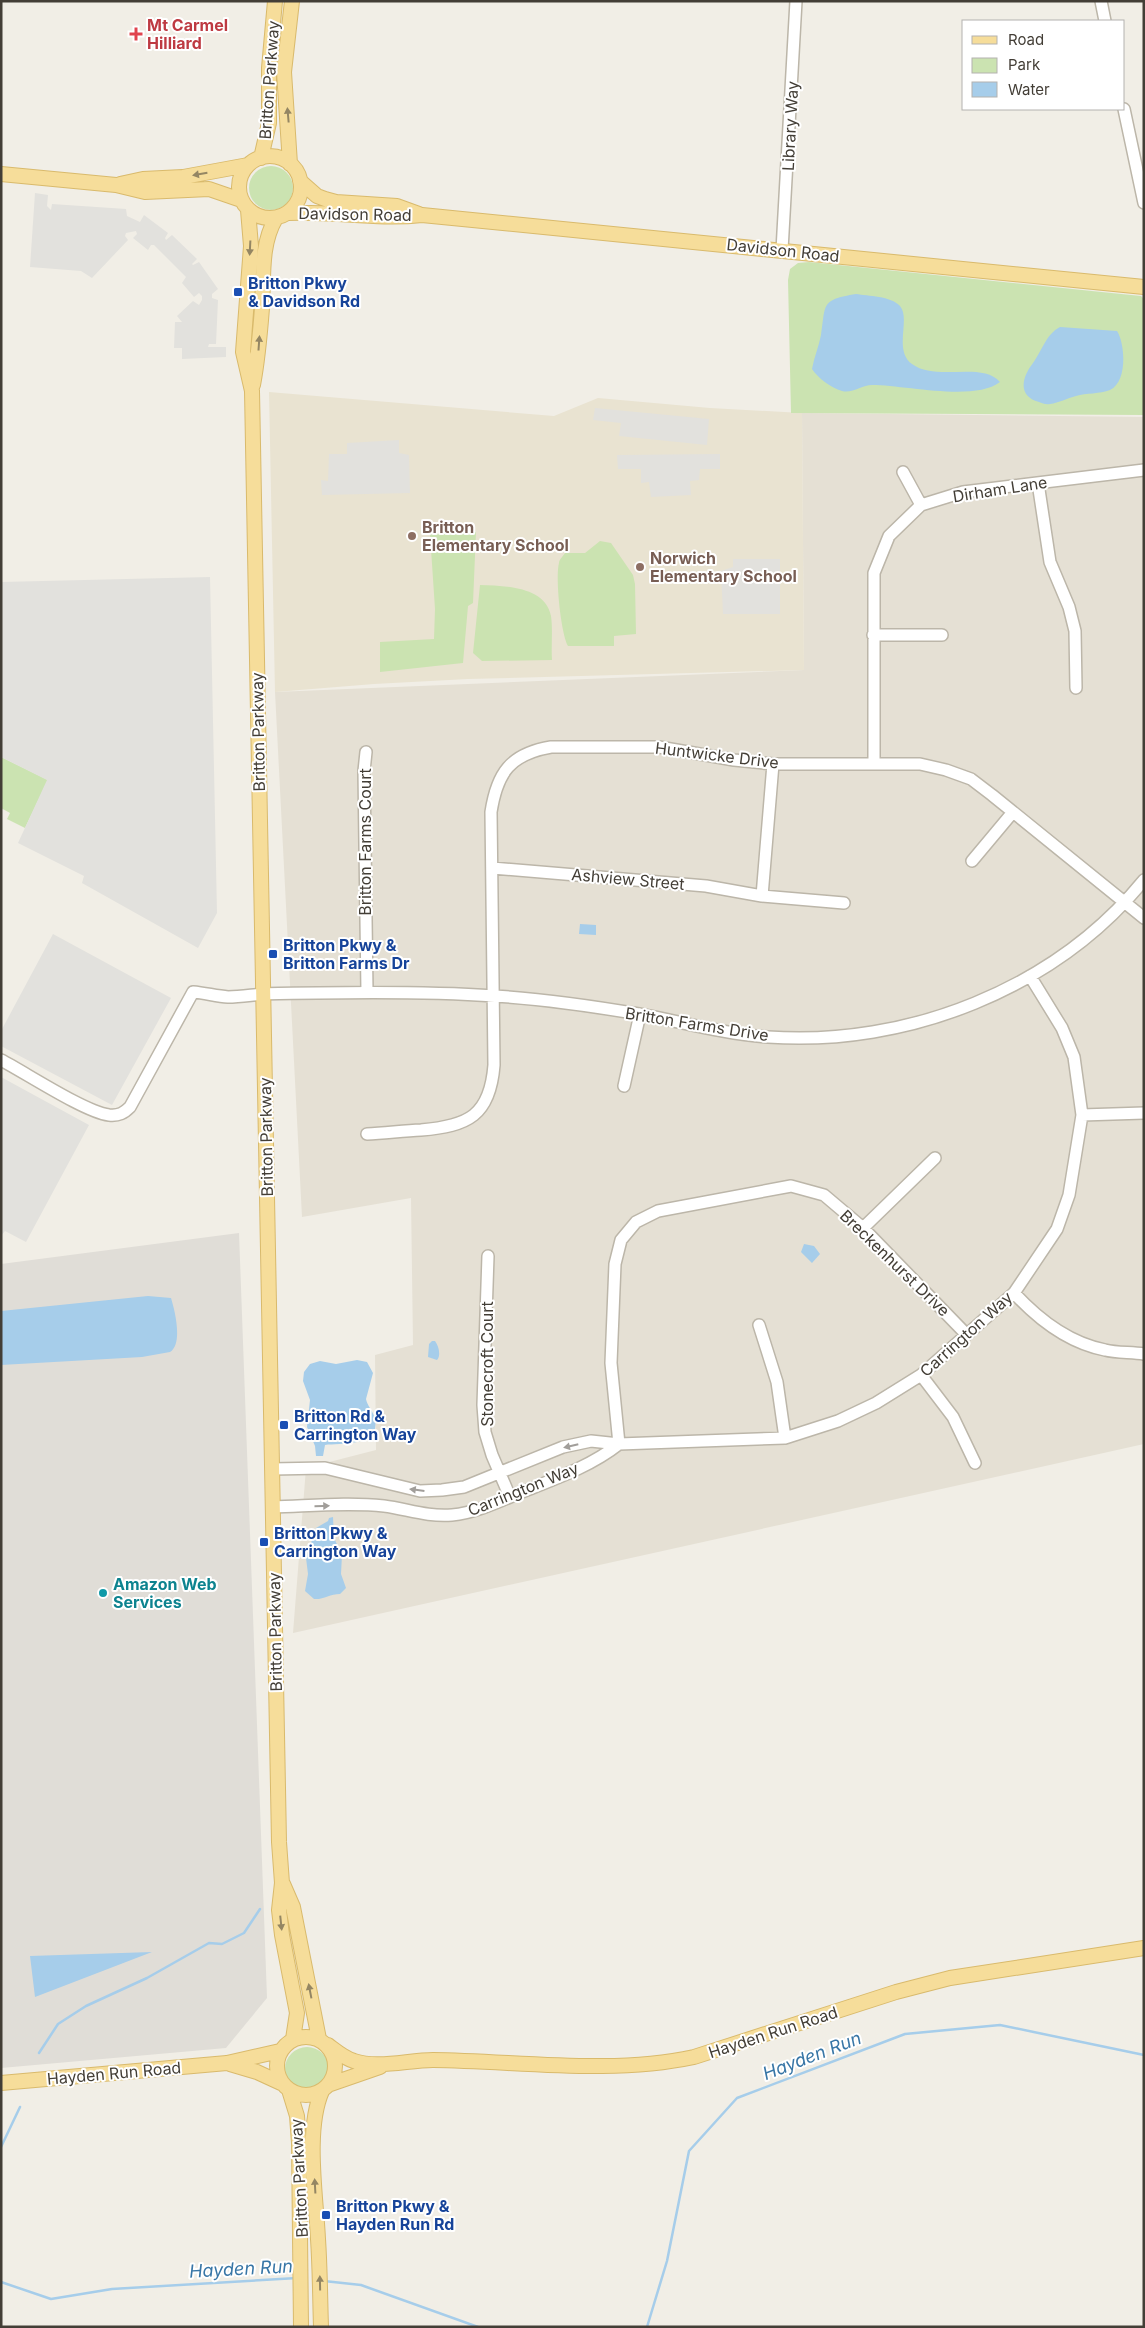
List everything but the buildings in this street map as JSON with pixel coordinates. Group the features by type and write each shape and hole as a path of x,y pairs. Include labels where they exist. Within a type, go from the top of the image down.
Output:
{"main road":[{"name":"Britton Parkway","path":"261,158 269,123 269,68 275,1"},
{"name":"Britton Parkway","path":"290,164 284,72 292,1"},
{"path":"1,174 116,185 145,192 209,189 245,205 256,216 282,215 299,199 300,181 290,164 276,158 261,158 248,165 183,176 143,179 116,185"},
{"path":"245,205 239,185 243,171 248,165"},
{"name":"Davidson Road","path":"300,181 317,196 336,202 397,206 422,215"},
{"name":"Britton Parkway","path":"245,205 251,246 243,352 252,391"},
{"name":"Davidson Road","path":"282,215 323,212 399,218 422,215 1144,286"},
{"name":"Britton Parkway","path":"282,215 268,235 264,256 259,354 252,391 279,1832 282,1883 279,1910 297,2013 293,2039"},
{"name":"Britton Parkway","path":"282,1883 293,1907 324,2042"},
{"name":"Hayden Run Road","path":"324,2042 354,2061 380,2064 433,2060 631,2066 664,2064 703,2055 896,1992 950,1978 1144,1948"},
{"path":"311,2036 324,2042 336,2061 336,2070 325,2088 305,2095 286,2086 276,2068 280,2051 293,2039 311,2036"},
{"name":"Hayden Run Road","path":"1,2083 227,2063 280,2051"},
{"name":"Hayden Run Road","path":"325,2088 398,2062"},
{"name":"Hayden Run Road","path":"227,2063 257,2072 286,2086"},
{"name":"Britton Parkway","path":"286,2086 297,2116 302,2252 301,2321"},
{"name":"Britton Parkway","path":"321,2320 312,2132 316,2105 325,2088"}],"street":[{"name":"Library Way","path":"782,250 796,1"},
{"path":"1101,1 1105,20"},
{"path":"1124,110 1144,203"},
{"name":"Dirham Lane","path":"874,763 874,573 889,536 921,505 963,492 1144,470"},
{"path":"903,472 921,505"},
{"path":"1038,482 1050,562 1069,607 1075,631 1076,688"},
{"path":"873,635 942,635"},
{"name":"Huntwicke Drive","path":"367,1134 456,1125 470,1119 481,1110 493,1082 491,812 498,780 520,756 534,750 551,746 659,747 734,760 773,764 920,764 946,770 971,780 1144,918"},
{"name":"Britton Farms Court","path":"366,752 364,772 367,992"},
{"path":"762,896 773,764"},
{"path":"972,861 1013,812"},
{"name":"Ashview Street","path":"492,868 706,886 762,896 844,903"},
{"name":"Britton Farms Drive","path":"1,1060 90,1109 108,1115 120,1114 130,1107 193,992 228,997 263,994 367,992 493,996 542,1000 640,1014 702,1028 768,1037 828,1038 871,1034 934,1019 988,997 1030,976 1057,960 1084,940 1125,903 1144,880"},
{"name":"Carrington Way","path":"272,1469 325,1468 420,1491 464,1487 564,1447 591,1441 619,1444 785,1438 838,1422 876,1403 921,1375 1014,1293 1057,1229 1069,1195 1082,1115 1074,1057 1062,1028 1030,976"},
{"path":"624,1086 640,1014"},
{"path":"1082,1115 1144,1113"},
{"path":"864,1228 935,1158"},
{"name":"Breckenhurst Drive","path":"619,1444 611,1363 615,1264 621,1240 636,1222 658,1212 791,1186 824,1195 864,1228 966,1334"},
{"name":"Stonecroft Court","path":"488,1256 483,1405 486,1432 510,1497"},
{"path":"1014,1293 1026,1306 1058,1332 1104,1350 1144,1354"},
{"path":"759,1324 776,1382 785,1438"},
{"path":"921,1375 953,1417 975,1463"},
{"name":"Carrington Way","path":"273,1507 367,1505 385,1506 430,1516 453,1515 473,1511 561,1476 605,1455 619,1444"}],"shaded area":[{"path":"35,193 48,195 47,206 51,210 52,204 126,209 127,216 140,222 144,215 168,233 165,238 166,240 172,235 197,259 192,264 199,262 218,289 212,294 212,298 218,300 216,344 209,344 208,347 226,347 226,357 182,359 182,348 174,348 175,322 182,322 177,316 193,301 199,305 202,296 199,293 194,297 182,283 186,277 154,245 151,245 148,250 133,238 137,234 136,231 126,233 125,236 128,240 92,278 81,271 30,267"},
{"name":"Norwich Elementary School","path":"269,392 554,416 598,398 710,408 802,413 804,670 468,679 275,692"},
{"path":"595,408 709,419 707,445 619,436 621,423 593,420"},
{"path":"802,413 1144,417 1144,1444 293,1633 306,1468 376,1450 375,1355 413,1345 411,1198 302,1217 275,692 804,670"},
{"path":"399,440 399,453 409,455 410,493 322,495 321,480 328,481 329,454 347,454 347,443"},
{"path":"720,454 720,469 700,469 699,480 690,481 691,495 651,497 649,482 641,483 641,469 618,469 617,455"},
{"path":"733,559 780,559 780,614 723,614 721,571 733,567"},
{"path":"210,577 217,913 198,948 82,883 84,876 18,843 47,780 1,757 1,582"},
{"path":"53,934 171,998 112,1105 1,1046 1,1031"},
{"path":"1,1077 89,1125 26,1242 5,1231 1,1236"},
{"path":"239,1233 267,1998 226,2048 1,2068 1,1264"}],"green space":[{"path":"271,166 283,170 289,176 293,188 289,200 283,206 271,210 259,206 253,200 249,188 253,176 259,170"},
{"path":"809,262 1141,296 1144,299 1144,415 791,413 788,280 790,269 798,263"},
{"path":"476,532 473,603 468,606 463,663 380,672 380,642 434,639 435,609 430,534"},
{"path":"600,541 611,543 633,575 635,584 636,634 614,636 614,646 568,646 565,640 559,605 559,562 565,553 585,553"},
{"path":"480,585 511,587 532,593 541,599 547,606 551,616 552,660 482,661 473,653"},
{"path":"1,757 48,780 25,828 7,819 10,813 1,808"},
{"path":"307,2047 319,2051 325,2057 329,2069 325,2081 319,2087 307,2091 295,2087 289,2081 285,2069 289,2057 295,2051"}],"water":[{"path":"856,294 885,298 900,306 904,319 904,351 906,358 912,364 922,369 933,371 982,373 992,376 1000,382 988,388 957,392 872,385 846,392 829,385 812,369 825,310 830,301"},
{"path":"1060,327 1117,331 1122,344 1123,362 1120,379 1116,386 1110,390 1080,395 1049,404 1032,399 1027,395 1024,386 1026,374 1048,338"},
{"path":"580,924 596,925 596,935 579,934"},
{"path":"804,1244 814,1246 820,1254 812,1263 801,1252"},
{"path":"148,1296 171,1298 176,1319 177,1335 174,1348 170,1352 142,1357 1,1365 1,1311"},
{"path":"435,1341 438,1348 439,1356 437,1360 428,1357 429,1344"},
{"path":"357,1360 367,1362 373,1373 366,1399 374,1416 375,1426 373,1433 360,1441 325,1445 323,1456 316,1456 315,1446 307,1427 310,1400 303,1381 304,1372 310,1364 320,1361 336,1364"},
{"path":"333,1517 334,1538 342,1555 341,1574 346,1588 340,1594 314,1599 305,1591 308,1574 306,1558 316,1528"},
{"path":"152,1952 35,1997 30,1956"}],"waterway":[{"path":"39,2053 58,2024 86,2006 147,1978 209,1943 222,1944 244,1933 260,1909"},
{"name":"Hayden Run","path":"647,2327 667,2261 689,2151 737,2098 905,2034 1000,2025 1144,2055"},
{"path":"1,2147 20,2107"},
{"name":"Hayden Run","path":"1,2282 51,2299 112,2289 297,2278"},
{"name":"Hayden Run","path":"324,2281 361,2285 478,2327"}],"place":[{"name":"Mt Carmel Hilliard","path":"136,34"},
{"name":"Britton Pkwy & Davidson Rd","path":"238,292"},
{"name":"Britton Elementary School","path":"412,536"},
{"name":"Norwich Elementary School","path":"640,567"},
{"name":"Britton Pkwy & Britton Farms Dr","path":"273,954"},
{"name":"Britton Rd & Carrington Way","path":"284,1425"},
{"name":"Britton Pkwy & Carrington Way","path":"264,1542"},
{"name":"Amazon Web Services","path":"103,1593"},
{"name":"Britton Pkwy & Hayden Run Rd","path":"326,2215"}]}
